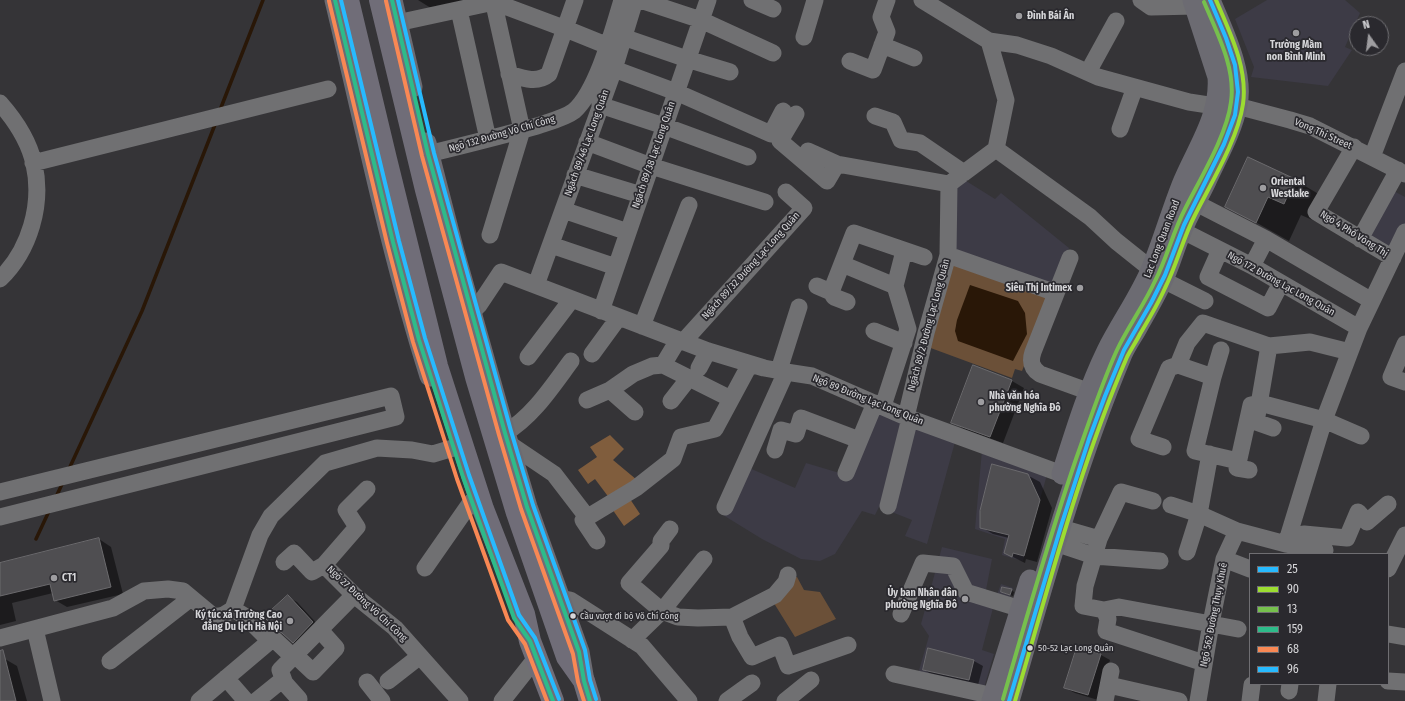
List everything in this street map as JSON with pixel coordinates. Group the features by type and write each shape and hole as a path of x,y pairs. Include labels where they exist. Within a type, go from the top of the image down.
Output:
{"highway":[{"path":"348,0 438,366 484,509 524,614 533,649 553,701"},
{"path":"380,0 426,190 476,377 517,512 567,657 584,681 590,701"}],"main road":[{"path":"335,0 395,250 419,340 471,502 514,618 533,649"},
{"path":"392,0 428,154 506,438 527,508 565,599 579,652 584,681"},
{"name":"Lac Long Quan Road","path":"998,699 1021,609 1053,537 1062,474 1123,351 1152,284 1196,203 1229,130 1237,106 1238,83 1230,51 1200,2"},
{"name":"Lac Long Quan Road","path":"998,699 1053,537 1084,431 1090,392 1107,352 1152,284 1182,184 1208,130 1215,106 1218,77 1200,2"}],"street":[{"path":"509,74 529,80 540,79 547,76 550,72 566,29 575,0"},
{"path":"617,44 622,0"},
{"name":"Ngách 89/46 Lạc Long Quân","path":"536,285 614,69 617,44 635,0"},
{"path":"640,0 701,20 773,53"},
{"name":"Ngách 89/38 Lạc Long Quân","path":"601,311 708,0"},
{"path":"752,0 773,9"},
{"path":"804,37 815,0"},
{"path":"850,61 873,70 887,32 881,17 887,0"},
{"path":"923,0 989,41 1017,45 1051,56 1098,77 1189,102 1215,106"},
{"path":"1141,0 1151,7 1200,2"},
{"path":"397,23 494,1 566,29 617,44 687,59 730,72"},
{"path":"490,235 522,130 494,1"},
{"path":"459,10 488,139"},
{"path":"1088,72 1116,21"},
{"path":"808,151 837,164 949,184 996,149 1006,100 989,41"},
{"name":"Ngõ 132 Đường Võ Chí Công","path":"428,154 522,130 554,120 574,111 590,90 617,44"},
{"path":"882,45 914,58"},
{"path":"614,69 676,92 771,134 789,112 780,141 827,181 837,164"},
{"path":"1372,157 1405,71"},
{"path":"1120,129 1135,87"},
{"path":"34,163 328,89"},
{"path":"0,103 15,121 27,145 34,163 37,186 35,207 29,235 20,253 8,271 0,279"},
{"path":"600,105 664,126 748,157"},
{"name":"Vong Thi Street","path":"1237,106 1310,126 1403,171"},
{"path":"875,116 893,122 901,140 920,143 964,173"},
{"path":"587,142 651,166 765,202"},
{"name":"Ngõ 4 Phố Võng Thị","path":"1354,147 1316,212 1360,239 1398,256"},
{"path":"996,149 1090,217 1116,242 1152,284 1205,301"},
{"path":"1360,239 1403,171"},
{"path":"575,175 641,195"},
{"name":"Ngách 89/2 Đường Lạc Long Quân","path":"888,506 926,333 948,255 949,184"},
{"name":"Ngách 89/32 Đường Lạc Long Quân","path":"681,341 804,208 786,192"},
{"path":"1196,203 1266,239 1372,301"},
{"path":"642,326 688,205"},
{"path":"563,210 628,232"},
{"name":"Ngõ 172 Đường Lạc Long Quân","path":"1181,230 1252,266 1360,328"},
{"path":"1293,548 1324,420 1360,328 1372,301 1398,256 1405,232"},
{"path":"847,302 834,297 824,289 842,264 854,233 924,257"},
{"path":"1252,266 1266,239"},
{"path":"551,245 616,267"},
{"path":"1220,250 1208,277 1268,308 1281,283"},
{"path":"842,264 894,286 904,251"},
{"path":"948,255 1056,293"},
{"path":"1070,258 1033,352 1032,363 1033,368 1040,374 1090,392"},
{"name":"Ngõ 89 Đường Lạc Long Quân","path":"471,313 479,305 502,272 681,341 750,364 812,376 908,417 1062,474"},
{"name":"Ngách 89/2 Đường Lạc Long Quân","path":"846,473 859,440 879,405 904,343 908,329 894,286"},
{"path":"528,357 572,299"},
{"path":"725,507 783,371 799,307"},
{"path":"592,354 619,317"},
{"path":"1178,365 1188,343 1203,324 1269,346 1310,342 1350,352"},
{"path":"874,331 904,343"},
{"path":"663,365 681,341"},
{"path":"1405,344 1391,377 1405,382"},
{"path":"1269,346 1256,422 1273,428"},
{"path":"671,401 694,373 708,350"},
{"path":"1221,350 1195,450 1243,466 1251,404 1260,403 1324,420 1361,436"},
{"path":"571,361 534,409 513,428 506,438 554,474 587,517"},
{"path":"597,541 583,520 636,488 673,459 681,437 715,429 750,364"},
{"path":"587,400 610,390 633,374 652,366 663,365 694,373 731,399"},
{"path":"1163,447 1138,439 1169,368 1178,365 1213,377"},
{"path":"610,390 635,412"},
{"path":"0,492 391,396 396,417 0,517"},
{"path":"775,450 781,430 796,434 801,418 859,440"},
{"path":"0,638 113,608 144,591 168,589 183,591 213,616 219,617 225,615 233,608 260,535 271,516 325,463 377,448 412,450 433,454 453,448"},
{"path":"1187,552 1199,514 1210,454"},
{"name":"Ngõ 27 Đường Võ Chí Công","path":"367,489 346,510 357,528 324,565 354,595 395,628 460,701"},
{"path":"1153,501 1121,492 1099,539 1085,586 1083,606 1104,610 1119,607 1238,629"},
{"path":"425,568 471,502"},
{"path":"1293,548 1304,534 1347,538 1358,512 1367,522 1388,504"},
{"path":"1170,505 1199,514 1236,531 1293,548 1325,550 1324,553"},
{"path":"670,529 661,541 661,546 629,584 662,611 678,616 698,618 732,617 775,594 786,582 788,576"},
{"name":"Ngõ 562 Đường Thụy Khuê","path":"1198,701 1211,623 1224,559 1236,531"},
{"path":"1389,567 1405,535"},
{"path":"1053,537 1099,539"},
{"path":"1053,537 1094,556 1160,561"},
{"path":"284,562 294,553 312,572 324,565"},
{"path":"632,640 662,611 704,559"},
{"path":"1224,559 1249,569"},
{"path":"901,614 923,564 953,566 966,592 1021,609"},
{"path":"299,699 284,681 280,670 354,595"},
{"path":"110,661 191,598"},
{"path":"565,599 642,646 689,701"},
{"path":"233,608 246,617 270,641"},
{"path":"1104,610 1108,619 1106,631 1204,663"},
{"path":"732,617 740,637 752,657 780,646 788,666 848,645"},
{"path":"35,629 52,701"},
{"path":"199,701 270,641 275,640 313,672 336,648 320,630"},
{"path":"1389,634 1405,637"},
{"path":"502,701 533,649"},
{"path":"388,681 420,656"},
{"path":"894,674 998,699"},
{"path":"226,678 246,701"},
{"path":"785,701 811,680"},
{"path":"256,701 281,681 284,681"},
{"path":"1389,681 1405,682"},
{"path":"367,682 382,701"},
{"path":"727,701 752,683"},
{"path":"1326,701 1328,685"},
{"path":"1108,686 1179,701"}],"shaded area":[{"name":"Trường Mầm non Bình Minh","path":"1267,0 1345,0 1360,13 1359,16 1349,16 1349,38 1345,47 1349,49 1349,54 1328,86 1251,77 1254,67 1235,19"},
{"path":"963,179 995,199 1001,193 1069,248 1054,288 954,252 952,186"},
{"path":"1390,189 1405,197 1405,224 1390,253 1364,240"},
{"path":"951,260 1052,295 1022,371 1015,369 1012,378 928,347"},
{"path":"970,285 1018,301 1025,313 1027,334 1013,361 958,341 955,331 957,320"},
{"path":"876,411 918,429 955,442 927,544 905,536 912,520 879,507 875,515 862,511 835,554 820,561 801,559 762,539 723,515 747,467 795,488 806,463 843,474"},
{"path":"610,435 624,449 613,460 643,485 628,496 640,514 624,526 610,506 613,503 595,479 588,484 578,470 597,457 590,447"},
{"path":"982,450 1048,471 1023,561 1002,555 1005,539 975,529"},
{"name":"Ủy ban Nhân dân phường Nghĩa Đô","path":"942,547 992,559 985,595 996,597 1001,584 1013,588 1009,601 993,608 982,650 994,654 980,701 915,684 929,636 921,624"},
{"path":"797,577 804,590 820,592 836,619 795,637 772,600 790,578"}],"building":[{"name":"Oriental Westlake","path":"1248,157 1295,179 1284,204 1268,197 1256,223 1225,207"},
{"name":"Nhà văn hóa phường Nghĩa Đô","path":"973,365 1012,380 990,437 951,423"},
{"path":"992,464 1028,474 1040,500 1024,556 1013,553 1012,557 1004,553 1009,535 980,528 980,511"},
{"name":"CT1","path":"99,538 111,587 54,601 50,584 0,596 0,563"},
{"path":"1002,587 1012,589 1010,595 1001,592"},
{"name":"Ký túc xá Trường Cao đẳng Du lịch Hà Nội","path":"288,595 313,622 293,643 264,617"},
{"path":"1077,647 1101,654 1088,695 1064,688"},
{"path":"928,648 974,660 969,680 923,670"},
{"path":"3,650 16,701 0,701 0,651"}],"waterway":[{"path":"220,110 263,0"},
{"path":"69,469 142,311 216,122"},
{"path":"56,497 63,482"},
{"path":"36,539 50,509"}],"transit line":[{"name":"159","path":"335,0 393,242 419,340 463,477 514,618 530,641 553,701"},
{"name":"96","path":"341,0 399,241 425,338 469,475 519,615 535,638 559,699"},
{"name":"159","path":"392,0 428,154 505,433 527,507 579,652 584,681 590,701"},
{"name":"96","path":"398,0 434,153 511,431 533,505 585,650 590,680 596,699"},
{"name":"25","path":"1009,701 1061,526 1089,439 1105,396 1124,350 1165,275 1184,225 1224,144 1235,115 1238,92 1235,65 1226,38 1210,0"},
{"name":"90","path":"1015,701 1079,484 1110,399 1127,357 1162,294 1191,224 1236,132 1243,104 1243,77 1237,51 1216,0"},
{"name":"68","path":"329,1 387,243 413,342 457,479 508,620 525,644 547,701"},
{"name":"68","path":"386,1 422,156 499,435 521,509 573,654 578,682 584,701"},
{"name":"13","path":"1003,699 1056,519 1095,404 1121,341 1146,299 1159,272 1181,218 1219,142 1228,115 1231,102 1231,76 1220,38 1204,2"}],"place":[{"name":"Đình Bái Ân","path":"1019,16"},
{"name":"Trường Mầm non Bình Minh","path":"1296,33"},
{"name":"Oriental Westlake","path":"1263,188"},
{"name":"Siêu Thị Intimex","path":"1080,288"},
{"name":"Nhà văn hóa phường Nghĩa Đô","path":"981,402"},
{"name":"CT1","path":"54,578"},
{"name":"Ủy ban Nhân dân phường Nghĩa Đô","path":"965,599"},
{"name":"Cầu vượt đi bộ Võ Chí Công","path":"573,616"},
{"name":"Ký túc xá Trường Cao đẳng Du lịch Hà Nội","path":"290,621"},
{"name":"50-52 Lạc Long Quân","path":"1030,648"}]}
